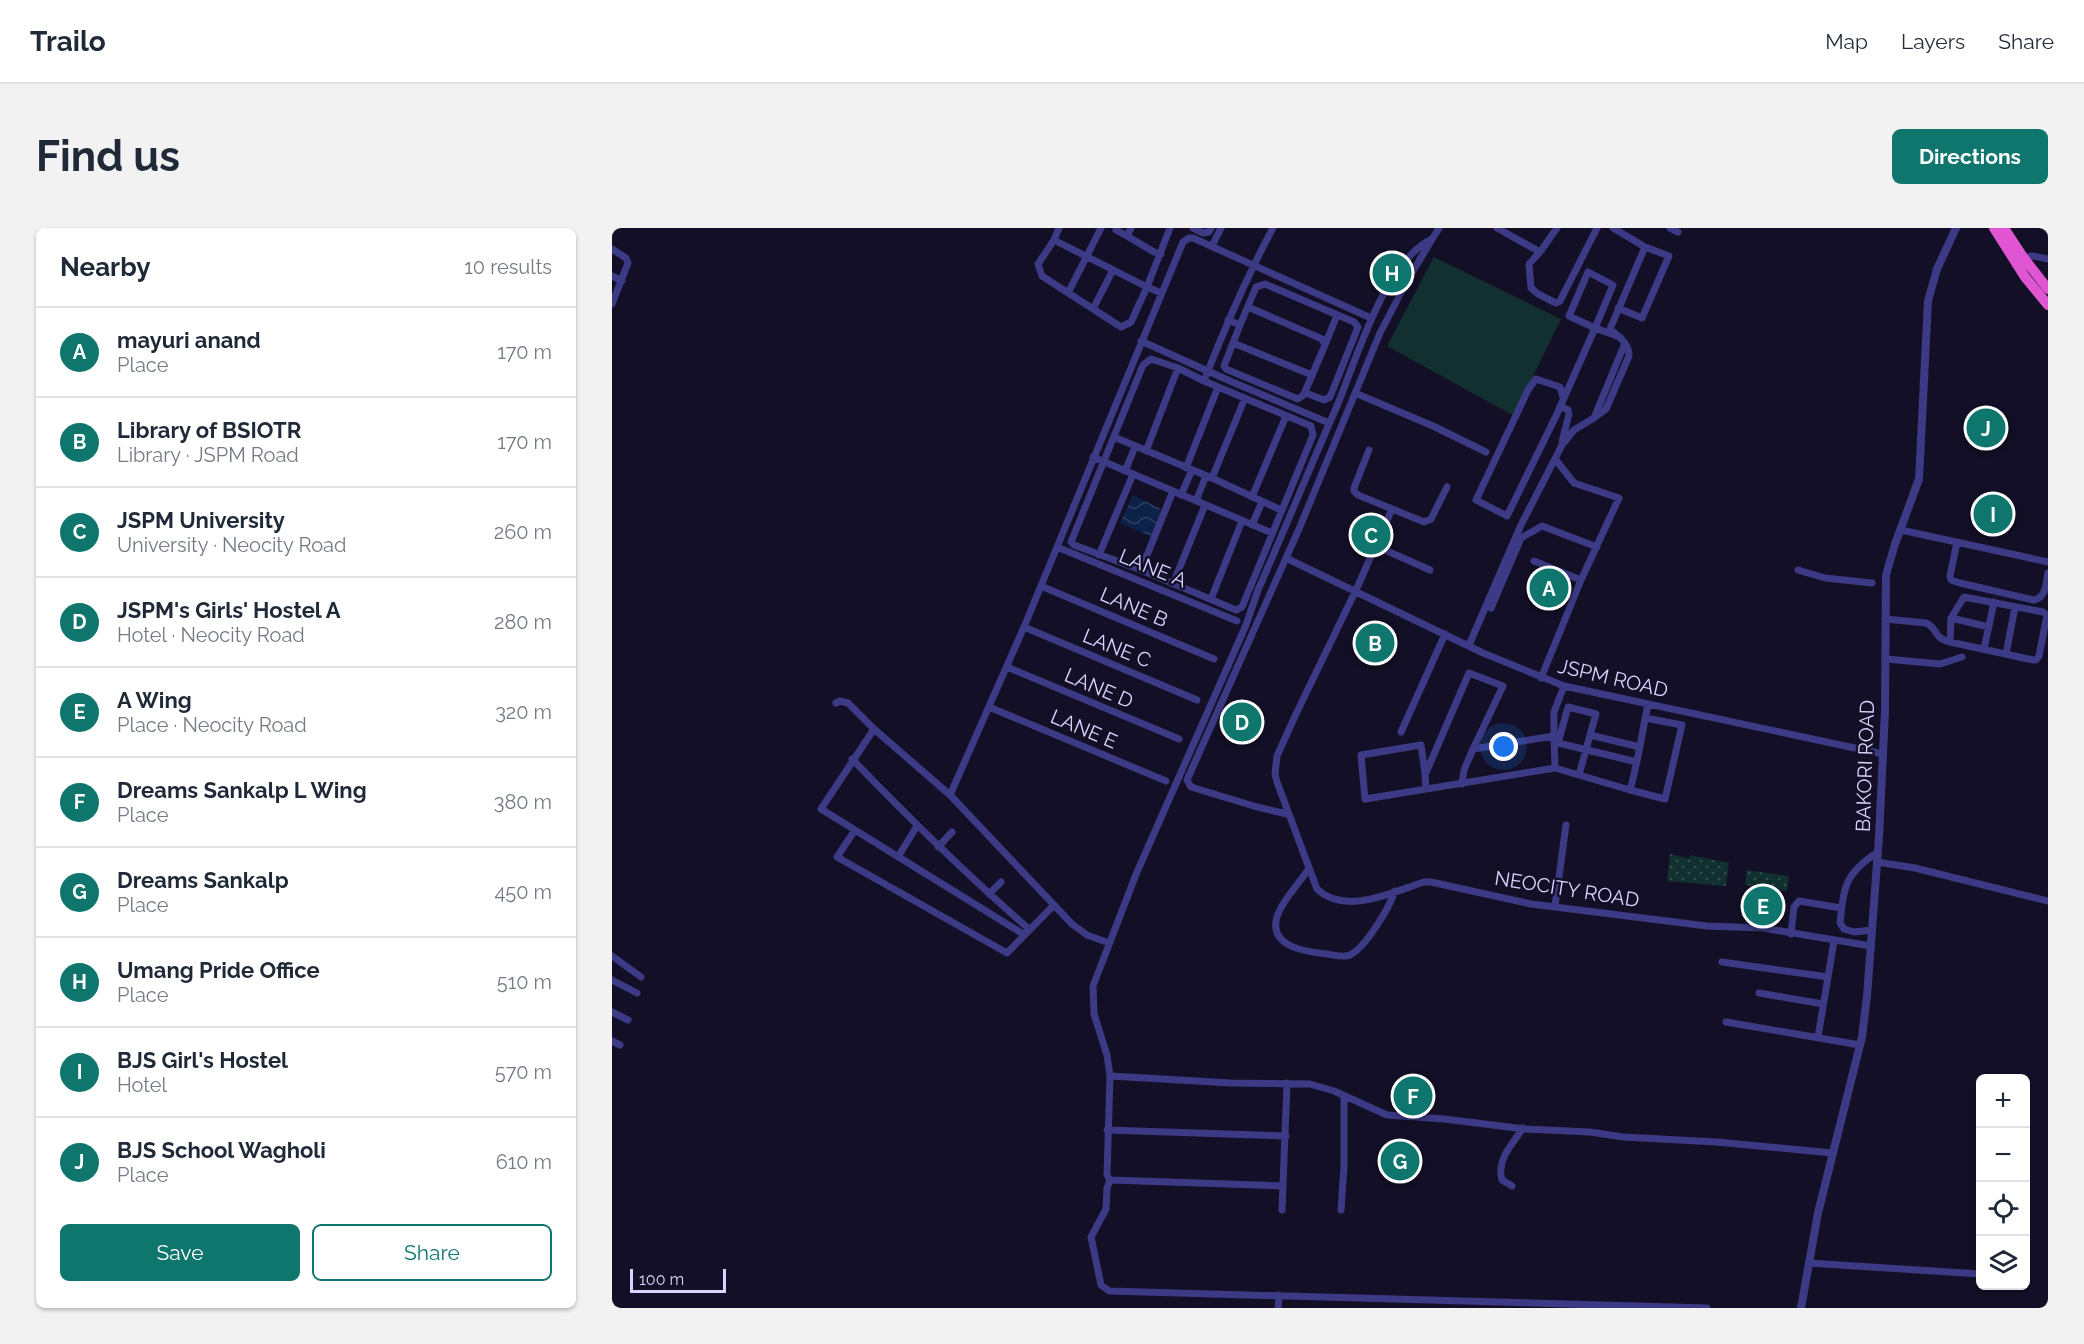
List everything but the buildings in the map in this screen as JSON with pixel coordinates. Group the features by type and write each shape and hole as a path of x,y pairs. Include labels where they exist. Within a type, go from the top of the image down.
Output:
{"highway":[{"path":"1994,228 2025,277 2048,305"},
{"path":"2004,228 2048,289"}],"street":[{"path":"1059,228 1038,264 1042,276 1121,327 1131,322 1170,228"},
{"path":"1068,293 1101,228"},
{"path":"1127,236 1131,228"},
{"path":"1193,228 1203,232 1209,232 1211,228"},
{"path":"1212,246 1221,228"},
{"path":"1204,381 1253,264 1273,228"},
{"path":"1287,814 1191,787 1187,780 1286,558 1391,311 1439,228"},
{"path":"1497,228 1539,252"},
{"path":"1557,228 1529,264 1531,288 1556,303 1560,302 1597,228"},
{"path":"1613,228 1645,247 1669,256 1642,318 1618,309"},
{"path":"1670,228 1678,232"},
{"name":"BAKORI ROAD","path":"1801,1308 1832,1153 1860,1045 1868,996 1883,754 1886,575 1919,479 1928,301 1937,269 1956,228"},
{"path":"1115,229 1161,254"},
{"path":"950,795 1024,627 1183,242 1193,238 1371,318"},
{"path":"1110,1180 1107,1175 1107,1130 1110,1076 1107,1055 1094,1014 1092,994 1097,973 1137,872 1246,625 1258,590 1371,318 1415,249 1432,239"},
{"path":"1054,240 1161,293"},
{"path":"1622,340 1610,329 1645,247"},
{"path":"612,249 626,258 628,263 612,304"},
{"path":"2023,257 2032,256 2048,260"},
{"path":"1093,309 1113,270"},
{"path":"1563,397 1560,387 1536,379 1528,390 1476,500 1507,516 1560,406 1595,328 1612,285 1588,273 1569,316 1595,328 1622,340"},
{"path":"612,276 622,281"},
{"path":"1304,394 1324,400 1330,397 1357,330 1357,324 1337,315 1265,284 1256,287 1240,325 1224,366 1226,369 1298,399 1304,394 1337,315"},
{"path":"1248,307 1320,337 1325,345"},
{"path":"1228,320 1240,325"},
{"path":"1562,445 1574,430 1594,418 1622,340"},
{"path":"1141,341 1329,423"},
{"path":"1233,343 1312,375"},
{"path":"1151,359 1178,368 1204,381 1311,426 1314,432 1242,607 1236,610 1071,542 1146,362 1151,359"},
{"path":"1146,451 1178,368"},
{"path":"1181,495 1218,387"},
{"path":"1355,393 1433,426 1486,452"},
{"path":"1267,407 1270,397"},
{"path":"1196,501 1245,398"},
{"path":"1469,645 1521,525 1562,445 1569,414 1568,410 1560,406"},
{"path":"1252,497 1286,416"},
{"path":"1114,438 1281,510"},
{"path":"1125,471 1135,447"},
{"path":"1369,450 1354,491 1358,495 1428,522 1447,487"},
{"path":"1093,457 1272,533"},
{"path":"1541,678 1618,498 1574,483 1556,460"},
{"path":"1099,555 1133,474"},
{"path":"1141,570 1173,491"},
{"path":"1252,525 1262,502"},
{"path":"1173,584 1205,505"},
{"name":"NEOCITY ROAD","path":"1392,509 1277,756 1275,774 1287,814 1317,889 1335,900 1376,898 1424,882 1431,882 1531,904 1707,926 1748,927 1871,946"},
{"path":"1210,599 1242,521"},
{"path":"1277,521 1286,525"},
{"path":"1491,608 1521,538 1542,526 1597,547"},
{"path":"1901,530 2048,562"},
{"path":"1957,542 1950,576 1951,580 1960,584 2038,599 2043,594 2048,573"},
{"path":"1376,546 1430,570"},
{"name":"LANE A","path":"1057,547 1237,621"},
{"name":"JSPM ROAD","path":"1286,558 1445,634 1563,686 1883,754"},
{"path":"1534,561 1581,580"},
{"path":"1798,570 1825,578 1872,583"},
{"name":"LANE B","path":"1041,586 1214,659"},
{"path":"1885,619 1926,623 1942,640 1950,642 2006,654 2036,660 2047,615 2043,612 1964,597 1951,618 1950,642"},
{"path":"1984,649 1994,602"},
{"path":"2006,654 2015,607"},
{"path":"1951,618 1989,627"},
{"name":"LANE C","path":"1024,627 1197,700"},
{"path":"1401,732 1445,634"},
{"path":"1886,659 1940,664 1962,657"},
{"name":"LANE D","path":"1007,667 1179,740"},
{"path":"1425,775 1469,672 1503,686 1464,770 1462,784"},
{"path":"1555,768 1554,712 1563,686"},
{"path":"836,703 840,701 849,704 873,729 950,795 1081,932 1109,943"},
{"path":"1630,790 1648,704"},
{"name":"LANE E","path":"989,707 1166,781"},
{"path":"1555,741 1568,707 1596,714 1579,776"},
{"path":"1426,789 1421,745 1361,755 1365,799 1555,768 1665,799 1682,725 1645,718"},
{"path":"873,729 821,809 898,857 1026,931"},
{"path":"1590,735 1640,747"},
{"path":"1473,749 1555,741 1637,762"},
{"path":"852,759 917,826 1026,931"},
{"path":"1555,906 1566,825"},
{"path":"898,857 917,826"},
{"path":"855,830 837,857 1007,952 1054,905"},
{"path":"939,847 952,832"},
{"path":"1872,930 1854,932 1844,929 1840,922 1846,883 1852,872 1860,864 1877,857 2048,901"},
{"path":"1308,870 1279,912 1276,924 1278,936 1300,950 1343,956 1352,954 1384,916 1395,891"},
{"path":"989,894 1001,882"},
{"path":"1791,934 1794,907 1799,901 1842,908"},
{"path":"1818,1037 1834,941"},
{"path":"612,956 641,977"},
{"path":"1722,962 1828,976"},
{"path":"612,980 637,993"},
{"path":"1759,993 1823,1004"},
{"path":"612,1012 628,1020"},
{"path":"1726,1022 1860,1045"},
{"path":"612,1041 620,1045"},
{"path":"1110,1076 1260,1084 1310,1084 1387,1115 1590,1132 1623,1137 1717,1142 1832,1153"},
{"path":"1282,1210 1287,1083"},
{"path":"1341,1210 1344,1096"},
{"path":"1512,1186 1502,1180 1499,1172 1501,1160 1523,1128"},
{"path":"1107,1130 1286,1136"},
{"path":"1110,1180 1283,1186"},
{"path":"1110,1180 1107,1188 1106,1209 1090,1237 1101,1285 1108,1291 1279,1294 1707,1308"},
{"path":"1809,1263 1976,1274"},
{"path":"1278,1308 1279,1294"}],"green space":[{"path":"1434,257 1561,319 1514,416 1387,346"},
{"path":"1670,854 1689,859 1690,855 1729,863 1726,886 1667,881"},
{"path":"1747,870 1789,876 1787,891 1745,885"}],"water":[{"path":"1133,495 1165,511 1154,538 1120,523"}],"place":[{"name":"Umang Pride Office","path":"1392,273"},
{"name":"BJS School Wagholi","path":"1986,428"},
{"name":"BJS Girl's Hostel","path":"1993,514"},
{"name":"JSPM University","path":"1371,535"},
{"name":"mayuri anand","path":"1549,588"},
{"name":"Library of BSIOTR","path":"1375,643"},
{"name":"JSPM's Girls' Hostel A","path":"1242,722"},
{"name":"A Wing","path":"1763,906"},
{"name":"Dreams Sankalp L Wing","path":"1413,1096"},
{"name":"Dreams Sankalp","path":"1400,1161"}]}
